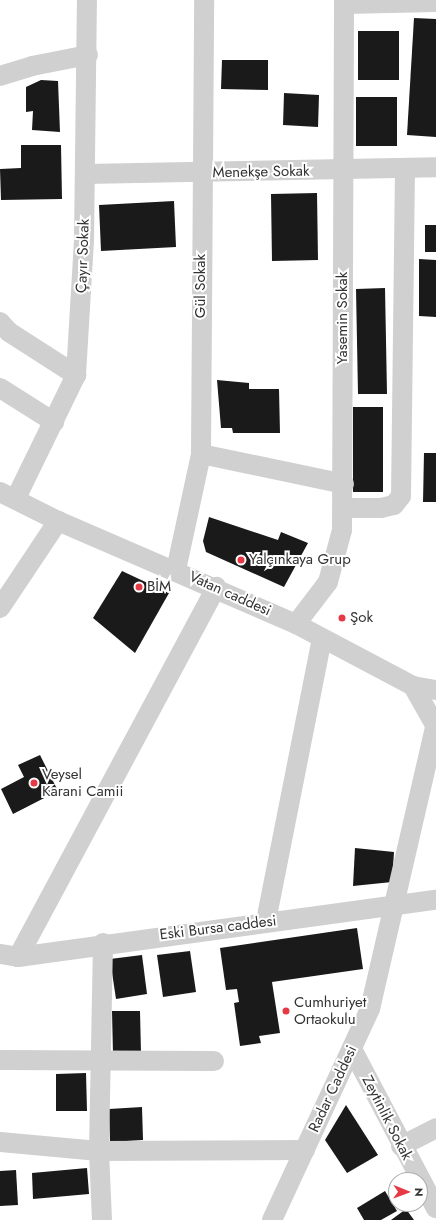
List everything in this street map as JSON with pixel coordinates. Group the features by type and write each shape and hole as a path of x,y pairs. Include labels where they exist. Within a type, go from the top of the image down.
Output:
{"street":[{"name":"Çayır Sokak","path":"8,495 54,422 76,375 85,174 88,55 87,0"},
{"name":"Gül Sokak","path":"176,570 201,454 201,173 204,0"},
{"path":"344,2 436,2"},
{"name":"Yasemin Sokak","path":"296,624 328,582 337,557 343,508 342,170 344,2"},
{"path":"0,76 32,66 88,55"},
{"name":"Menekşe Sokak","path":"85,174 405,170 436,167"},
{"path":"343,508 381,508 394,505 401,496 405,170"},
{"path":"0,322 9,332 76,375"},
{"path":"0,388 54,422"},
{"path":"201,454 344,484"},
{"name":"Vatan caddesi","path":"8,495 58,521 216,587 296,624 413,686 436,690"},
{"path":"0,608 58,521"},
{"path":"9,955 216,587"},
{"path":"266,921 322,638"},
{"path":"413,686 435,724"},
{"name":"Radar Caddesi","path":"272,1220 370,1009 435,724"},
{"name":"Eski Bursa caddesi","path":"9,955 266,921 394,908 436,900"},
{"path":"102,1220 99,1151 103,943"},
{"name":"Zeytinlik Sokak","path":"352,1049 401,1146 436,1208"},
{"path":"0,1060 214,1061"},
{"path":"401,1146 436,1128"},
{"path":"0,1142 99,1151 305,1150"}],"building":[{"path":"414,18 436,19 436,137 407,135"},
{"path":"358,31 399,31 399,80 358,80"},
{"path":"222,60 268,60 268,90 221,89"},
{"path":"41,80 58,81 60,132 32,130 33,111 26,112 26,87"},
{"path":"284,93 319,95 318,127 283,125"},
{"path":"356,97 397,97 397,146 356,146"},
{"path":"21,145 61,145 62,199 1,200 0,169 21,168"},
{"path":"317,193 318,260 272,261 271,194"},
{"path":"174,201 176,247 101,251 99,205"},
{"path":"425,225 436,225 436,252 425,252"},
{"path":"419,259 436,260 436,317 419,316"},
{"path":"385,288 387,394 358,394 356,289"},
{"path":"217,380 249,383 249,389 279,389 280,433 233,433 232,428 221,428"},
{"path":"353,407 383,407 383,492 353,492"},
{"path":"424,453 436,453 436,502 423,502"},
{"path":"209,517 278,540 281,532 308,543 284,587 206,552 203,541"},
{"path":"122,571 169,593 135,653 93,618"},
{"name":"Veysel Karani Camii","path":"40,755 58,791 13,814 1,789 24,777 18,765"},
{"path":"355,848 394,852 392,882 353,886"},
{"path":"357,928 363,969 272,982 280,1033 259,1036 261,1043 240,1046 234,1003 239,1002 237,989 226,990 220,948"},
{"path":"190,951 196,992 163,997 157,955"},
{"path":"142,955 147,994 116,999 110,959"},
{"path":"112,1011 140,1011 141,1053 113,1054"},
{"path":"86,1073 87,1111 56,1111 56,1074"},
{"path":"346,1105 378,1155 347,1173 325,1140"},
{"path":"142,1107 143,1140 110,1142 109,1109"},
{"path":"87,1168 89,1194 33,1199 32,1173"},
{"path":"16,1170 18,1205 0,1206 0,1171"},
{"path":"385,1191 388,1196 388,1212 395,1212 381,1220 364,1220 357,1208"},
{"path":"402,1212 408,1212 414,1220 391,1220"}],"place":[{"name":"Yalçınkaya Grup","path":"241,560"},
{"name":"BİM","path":"139,587"},
{"name":"Şok","path":"342,618"},
{"name":"Veysel Karani Camii","path":"34,783"},
{"name":"Cumhuriyet Ortaokulu","path":"286,1011"}]}
